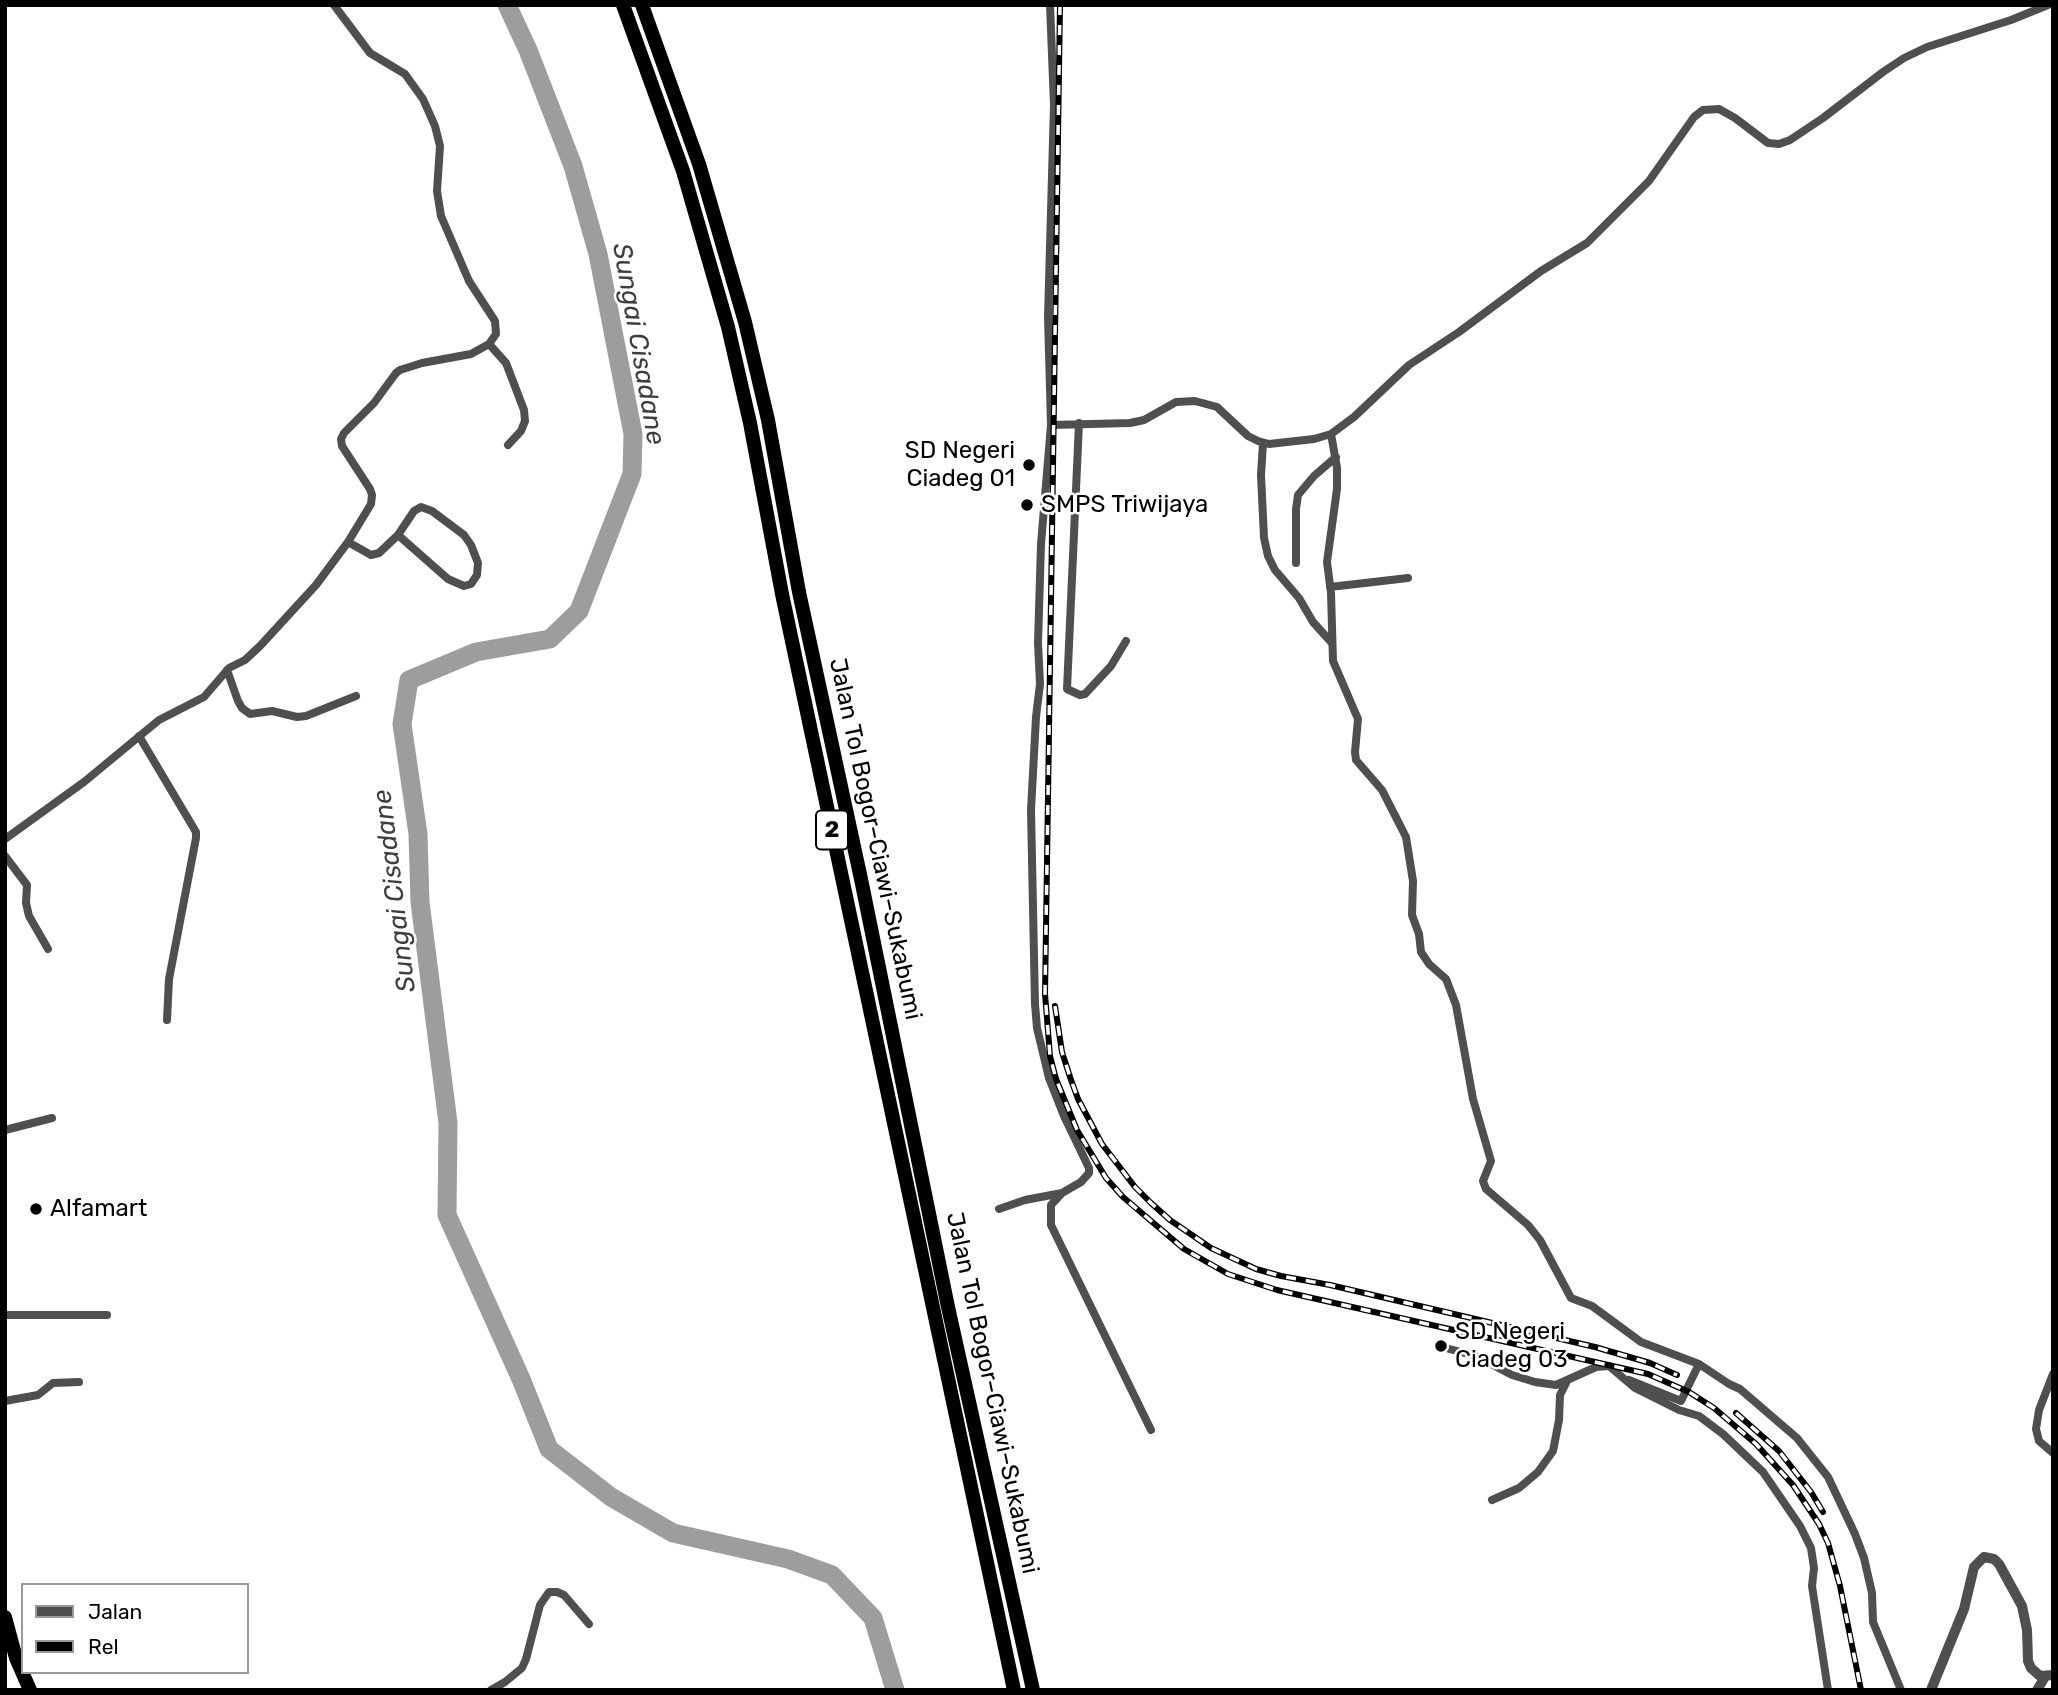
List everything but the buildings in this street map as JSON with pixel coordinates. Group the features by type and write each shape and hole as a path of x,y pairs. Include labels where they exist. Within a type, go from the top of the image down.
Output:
{"highway":[{"name":"Jalan Tol Bogor–Ciawi–Sukabumi","path":"623,5 683,171 728,327 1014,1690"},
{"name":"Jalan Tol Bogor–Ciawi–Sukabumi","path":"642,5 699,164 745,322 768,420 799,592 864,892 948,1307 1033,1690"},
{"path":"5,1617 21,1669"}],"street":[{"path":"5,839 84,782 159,720 204,697 227,670 245,660 270,636 316,585 348,542 371,504 372,495 342,446 344,433 374,403 400,370 471,354 489,344 496,334 495,321 469,281 441,216 438,191 440,146 435,126 423,99 405,74 370,53 334,5"},
{"path":"1050,5 1054,105 1048,317 1051,425 1041,544 1038,632 1040,684 1031,822 1035,1004 1037,1028 1049,1078 1089,1168 1081,1182 1062,1193 1051,1205 1051,1225 1151,1430"},
{"path":"1051,425 1099,425 1138,421 1176,402 1195,401 1217,407 1248,436 1264,443 1314,439 1331,434 1354,417 1409,365 1459,332 1541,271 1587,243 1649,181 1695,117 1703,110 1714,108 1725,112 1768,143 1779,144 1790,140 1823,118 1904,58 1927,47 2048,5"},
{"path":"489,344 506,363 524,410 525,421 521,431 509,445"},
{"path":"1079,423 1067,688 1080,695 1085,694 1111,666 1126,641"},
{"path":"1331,434 1336,457 1337,489 1327,553 1334,666 1357,719 1356,760 1382,790 1406,837 1413,881 1412,915 1419,934 1421,952 1429,964 1446,979 1456,1005 1473,1098 1491,1161 1483,1181 1486,1189 1528,1225 1540,1240 1572,1298 1592,1306 1641,1342 1699,1364 1729,1384 1741,1388 1797,1438 1828,1478 1864,1559 1872,1592 1873,1622 1901,1690"},
{"path":"1264,443 1261,475 1264,538 1268,556 1275,570 1331,642"},
{"path":"1296,563 1298,495 1314,476 1336,457"},
{"path":"348,542 371,555 385,549 414,511 421,507 454,526 471,545 478,563 477,575 471,584 464,586 448,579 398,535"},
{"path":"1330,587 1408,578"},
{"path":"227,670 238,701 250,714 272,711 306,716 356,696"},
{"path":"139,736 197,838 169,979 167,1020"},
{"path":"5,856 27,884 26,903 29,916 48,949"},
{"path":"5,1130 52,1118"},
{"path":"999,1209 1025,1200 1062,1193"},
{"path":"5,1315 107,1315"},
{"path":"1442,1347 1476,1356 1512,1375 1556,1385 1596,1367 1609,1366 1635,1388 1679,1410 1699,1416 1723,1434 1763,1472 1800,1526 1811,1548 1814,1568 1812,1586 1828,1690"},
{"path":"1623,1378 1681,1401 1699,1364"},
{"path":"2053,1374 2039,1410 2036,1434 2039,1441 2053,1453"},
{"path":"1492,1500 1519,1488 1538,1472 1553,1451 1559,1420 1560,1395 1567,1381"},
{"path":"5,1401 38,1395 53,1383 79,1382"},
{"path":"1931,1690 1962,1617 1974,1567 1984,1557 1994,1559 2009,1580 2025,1615 2028,1661 2036,1673 2049,1676 2037,1690"},
{"path":"491,1690 513,1677 522,1668 540,1605 550,1592 564,1595 589,1624"}],"waterway":[{"name":"Sungai Cisadane","path":"507,5 528,50 573,166 598,254 633,434 632,474 579,611 550,639 476,652 409,680 402,724 418,834 420,902 448,1123 447,1215 521,1379 549,1449 611,1497 673,1533 788,1559 832,1575 873,1618 895,1690"}],"railway":[{"path":"1060,5 1045,994 1050,1056 1056,1079 1077,1130 1106,1178 1123,1197 1184,1249 1228,1274 1277,1290 1648,1374 1689,1392 1714,1408 1756,1444 1793,1485 1819,1524 1828,1543 1840,1586 1861,1690"},
{"path":"1055,1006 1062,1052 1070,1077 1078,1099 1102,1144 1151,1203 1170,1220 1211,1248 1256,1269 1281,1276 1595,1347 1650,1363 1677,1375"},
{"path":"1736,1413 1779,1451 1823,1512"}],"place":[{"name":"SD Negeri Ciadeg 01","path":"1029,465"},
{"name":"SMPS Triwijaya","path":"1027,505"},
{"name":"Alfamart","path":"36,1209"},
{"name":"SD Negeri Ciadeg 03","path":"1441,1346"}]}
